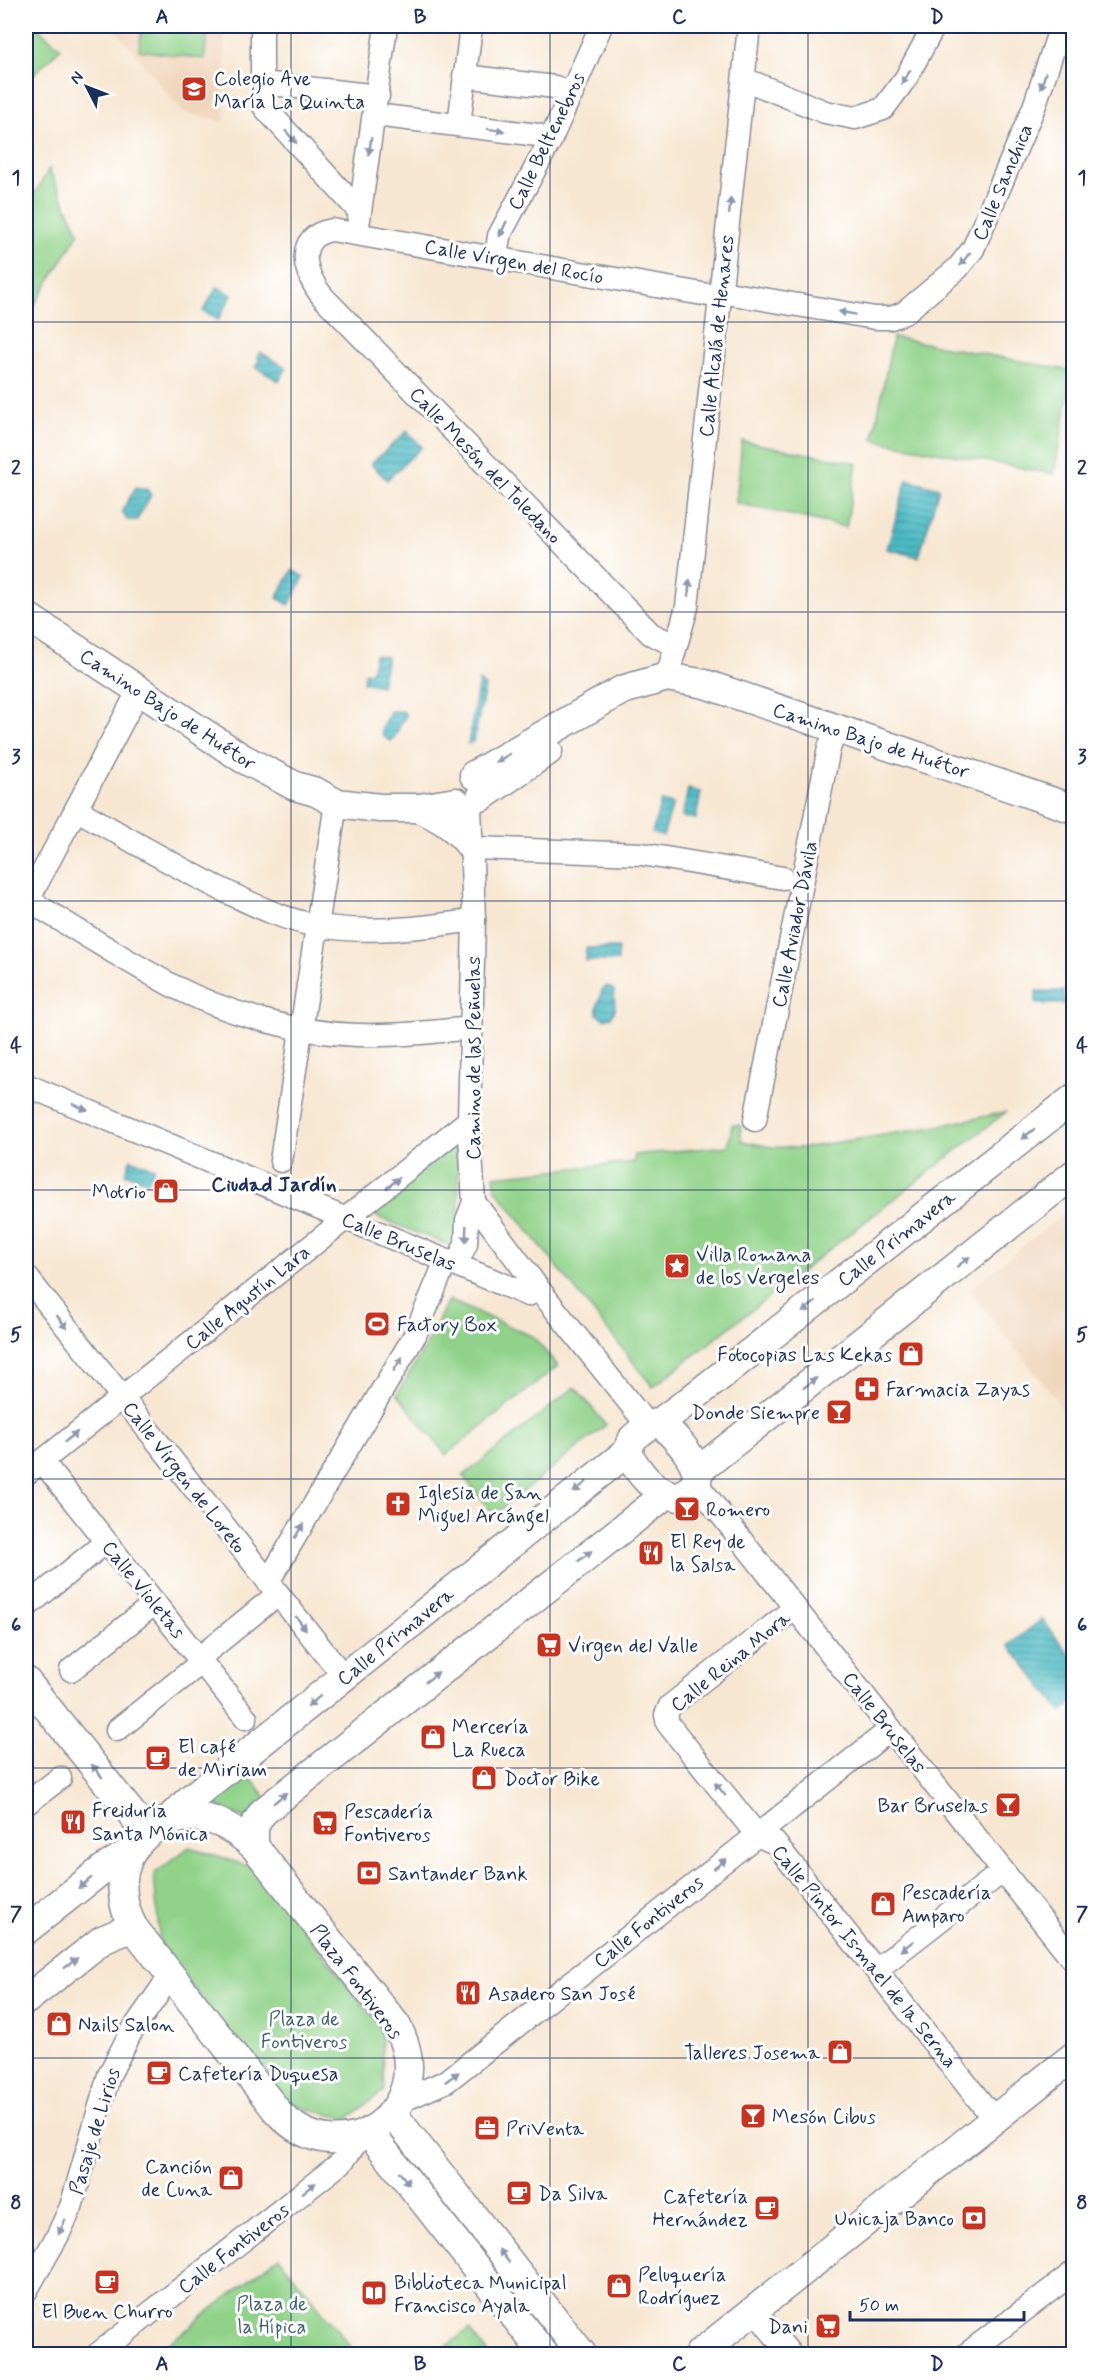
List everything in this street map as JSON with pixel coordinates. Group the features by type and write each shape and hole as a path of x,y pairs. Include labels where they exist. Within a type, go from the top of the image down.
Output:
{"main road":[{"name":"Camino Bajo de Huétor","path":"26,616 242,758 272,775 326,797 380,808 419,807 466,793 622,690 667,677 705,684 1074,809"},
{"name":"Camino Bajo de Huétor","path":"326,797 418,792 466,793"},
{"path":"419,807 443,820 460,833 472,848"},
{"name":"Calle Primavera","path":"26,1930 149,1835 190,1799 627,1452 633,1438 1074,1098"},
{"path":"627,1452 643,1476 665,1495 678,1497 698,1477 1074,1174"},
{"path":"654,1424 674,1437 698,1477"},
{"path":"254,1846 254,1826 263,1812 665,1495"},
{"path":"26,1681 149,1835 125,1867 122,1886 124,1907 133,1927 278,2111 291,2125 319,2138 347,2139 365,2133 396,2108 582,2355"},
{"name":"Plaza Fontiveros","path":"149,1835 187,1817 217,1821 236,1831 254,1846 400,2033 409,2062 405,2088 396,2108"},
{"path":"26,2000 102,1940 133,1927"},
{"path":"699,2355 1074,2056"},
{"path":"365,2133 544,2355"}],"street":[{"path":"262,26 262,102 358,223"},
{"path":"358,223 386,26"},
{"path":"459,125 471,26"},
{"name":"Calle Beltenebros","path":"496,258 499,236 550,141 601,26"},
{"name":"Calle Alcalá de Henares","path":"675,645 687,607 749,26"},
{"path":"744,79 825,112 855,118 883,109 906,78 934,26"},
{"name":"Calle Sanchica","path":"904,313 958,268 973,249 1034,107 1061,26"},
{"path":"464,76 548,86 572,94"},
{"path":"262,83 459,125 538,135 550,141"},
{"name":"Calle Virgen del Rocío","path":"310,240 320,232 358,223 496,258 720,295 875,318 891,318 904,313"},
{"name":"Calle Mesón del Toledano","path":"310,240 306,253 306,265 309,276 323,297 651,634 675,645"},
{"path":"667,677 675,645"},
{"path":"139,690 28,900 175,986 212,1002 302,1029 356,1035 471,1029"},
{"name":"Calle Aviador Dávila","path":"755,1120 829,748 837,729"},
{"name":"Camino de las Peñuelas","path":"117,1730 200,1660 272,1587 274,1572 415,1335 451,1263 466,1244 467,1220 474,1202 470,1120 474,920 472,848 466,793"},
{"path":"281,1161 317,926 326,797"},
{"path":"76,809 247,902 317,926 365,930 413,928 474,920"},
{"path":"472,848 642,854 783,878"},
{"name":"Calle Bruselas","path":"26,1085 528,1295 538,1288"},
{"name":"Calle Agustín Lara","path":"30,1469 470,1120"},
{"path":"474,1202 538,1288 654,1424"},
{"name":"Calle Virgen de Loreto","path":"26,1276 344,1677"},
{"name":"Calle Violetas","path":"30,1469 106,1542 246,1718"},
{"name":"Calle Bruselas","path":"698,1477 795,1608 1074,1961"},
{"path":"26,1607 106,1542"},
{"path":"70,1670 155,1603"},
{"name":"Calle Reina Mora","path":"666,1715 670,1706 795,1608"},
{"name":"Calle Pintor Ismael de la Serna","path":"666,1715 668,1724 757,1835 775,1843 994,2119"},
{"name":"Calle Fontiveros","path":"396,2108 447,2081 891,1729"},
{"path":"26,1804 60,1778"},
{"path":"876,1970 1003,1871"},
{"name":"Pasaje de Lirios","path":"26,2291 71,2207 109,2075 130,2034 171,1976"},
{"name":"Calle Fontiveros","path":"98,2355 342,2162 365,2133"},
{"path":"967,2355 1074,2272"},
{"path":"754,2310 790,2355"}],"shaded area":[{"name":"Colegio Ave María La Quinta","path":"112,26 224,26 225,122 183,112"},
{"path":"1073,1206 1073,1421 969,1290"}],"green space":[{"path":"26,26 35,26 61,48 30,78 26,68"},
{"path":"142,26 209,26 204,59 139,50"},
{"path":"49,169 79,233 26,319 26,209"},
{"path":"893,337 1073,371 1054,474 873,440"},
{"path":"742,441 857,463 846,527 736,503"},
{"path":"1006,1112 653,1387 496,1190 494,1176 634,1162 634,1155 728,1146 732,1125 740,1125 742,1141 771,1147 801,1148 928,1128"},
{"path":"453,1146 458,1150 459,1242 453,1247 377,1217 374,1210"},
{"path":"448,1300 532,1336 558,1366 446,1455 397,1394 427,1344"},
{"path":"575,1387 606,1425 494,1515 463,1476"},
{"path":"241,1766 267,1799 244,1818 201,1798"},
{"name":"Plaza de Fontiveros","path":"189,1847 254,1868 381,2027 384,2091 347,2119 284,2103 160,1945 154,1874"},
{"name":"Plaza de la Hípica","path":"279,2257 356,2354 155,2354 267,2266"},
{"path":"469,2329 488,2354 437,2354"}],"water":[{"path":"217,287 232,295 218,320 203,311"},
{"path":"260,352 287,368 279,381 255,367 260,359 257,357"},
{"path":"407,431 422,447 387,480 371,464"},
{"path":"907,479 939,488 919,557 887,549"},
{"path":"136,487 146,488 151,495 137,520 127,520 122,511"},
{"path":"292,570 304,577 289,605 277,598"},
{"path":"375,655 387,657 381,686 363,682 365,672 371,673"},
{"path":"479,681 485,686 474,741 468,744"},
{"path":"390,711 403,711 406,716 391,741 382,734 382,727"},
{"path":"688,789 701,792 696,819 682,817"},
{"path":"661,801 673,804 663,836 652,833"},
{"path":"586,948 618,948 618,961 586,961"},
{"path":"607,986 614,990 615,1010 611,1017 604,1019 597,1014 597,1008 602,990"},
{"path":"1036,991 1064,991 1064,1004 1036,1004"},
{"path":"131,1159 154,1168 148,1182 125,1173"},
{"path":"1042,1619 1073,1659 1073,1702 1062,1712 1009,1645"}],"place":[{"name":"Colegio Ave María La Quinta","path":"194,89"},
{"name":"Motrio","path":"166,1191"},
{"name":"Villa Romana de los Vergeles","path":"677,1266"},
{"name":"Factory Box","path":"377,1324"},
{"name":"Fotocopias Las Kekas","path":"911,1354"},
{"name":"Farmacia Zayas","path":"867,1389"},
{"name":"Donde Siempre","path":"839,1412"},
{"name":"Iglesia de San Miguel Arcángel","path":"398,1504"},
{"name":"Romero","path":"687,1509"},
{"name":"El Rey de la Salsa","path":"651,1553"},
{"name":"Virgen del Valle","path":"549,1645"},
{"name":"Mercería La Rueca","path":"433,1737"},
{"name":"El café de Miriam","path":"158,1758"},
{"name":"Doctor Bike","path":"484,1778"},
{"name":"Bar Bruselas","path":"1008,1805"},
{"name":"Freiduría Santa Mónica","path":"73,1822"},
{"name":"Pescadería Fontiveros","path":"325,1823"},
{"name":"Santander Bank","path":"369,1873"},
{"name":"Pescadería Amparo","path":"883,1904"},
{"name":"Asadero San José","path":"468,1993"},
{"name":"Nails Salon","path":"59,2024"},
{"name":"Talleres Josema","path":"840,2052"},
{"name":"Cafetería Duquesa","path":"159,2073"},
{"name":"Mesón Cibus","path":"753,2116"},
{"name":"PriVenta","path":"487,2128"},
{"name":"Canción de Cuna","path":"231,2178"},
{"name":"Da Silva","path":"519,2193"},
{"name":"Cafetería Hernández","path":"767,2208"},
{"name":"Unicaja Banco","path":"974,2218"},
{"name":"El Buen Churro","path":"107,2282"},
{"name":"Peluquería Rodríguez","path":"619,2286"},
{"name":"Biblioteca Municipal Francisco Ayala","path":"374,2293"},
{"name":"Dani","path":"828,2326"}],"district":[{"name":"Ciudad Jardín","path":"274,1184"}]}
